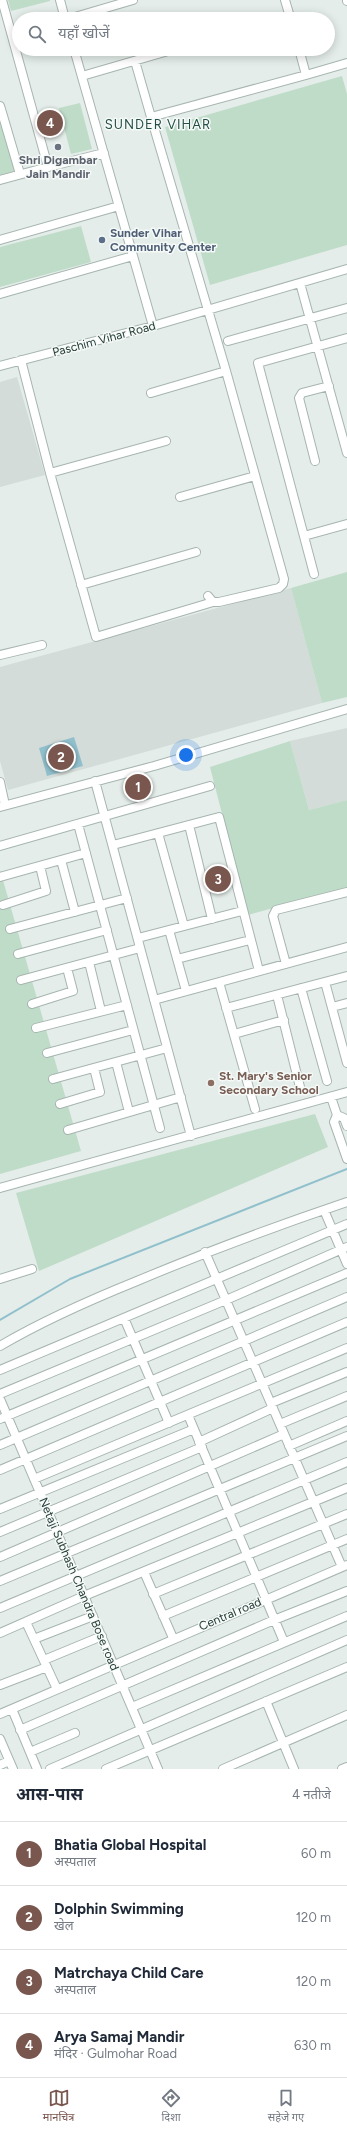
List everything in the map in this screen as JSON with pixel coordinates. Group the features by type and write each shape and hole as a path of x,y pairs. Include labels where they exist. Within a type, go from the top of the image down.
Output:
{"street":[{"path":"2,0 12,36"},
{"path":"60,0 64,12"},
{"path":"285,0 286,12"},
{"path":"91,12 128,1"},
{"path":"17,56 48,167"},
{"path":"76,56 153,326"},
{"path":"82,76 150,56"},
{"path":"301,56 306,75"},
{"path":"21,360 50,474 96,637 211,599 219,602 271,589 283,584 284,579 226,371 135,60"},
{"path":"151,117 347,63"},
{"path":"0,106 1,116 20,174"},
{"path":"0,180 104,153"},
{"path":"0,240 119,206"},
{"path":"0,294 133,256"},
{"name":"Paschim Vihar Road","path":"0,366 153,326 347,269"},
{"path":"300,283 347,453"},
{"path":"228,341 347,308"},
{"path":"314,574 258,363 346,338 347,347"},
{"path":"151,393 226,371"},
{"path":"315,461 299,398 302,393 329,386"},
{"path":"50,474 166,441"},
{"path":"180,497 255,476"},
{"path":"304,536 347,524"},
{"path":"81,585 196,552"},
{"path":"0,655 42,645"},
{"path":"0,786 2,806 347,709"},
{"path":"95,781 191,1136"},
{"path":"0,846 210,786"},
{"path":"113,846 219,817 242,911 259,971"},
{"path":"78,824 160,1128"},
{"path":"189,825 212,918"},
{"path":"158,833 184,926"},
{"path":"0,878 86,853"},
{"path":"60,860 75,912"},
{"path":"3,905 46,891 40,866"},
{"path":"286,964 273,916 276,910 347,892"},
{"path":"10,929 127,898"},
{"path":"138,938 242,911"},
{"path":"18,954 107,930"},
{"path":"169,930 186,991"},
{"path":"177,959 250,940"},
{"path":"154,1000 347,947"},
{"path":"21,980 140,948"},
{"path":"89,962 101,1011"},
{"path":"32,1004 73,991 67,968"},
{"path":"226,1008 347,976"},
{"path":"219,982 254,1108"},
{"path":"324,982 347,1063"},
{"path":"301,988 327,1081"},
{"path":"277,994 300,1087"},
{"path":"332,1007 347,1003"},
{"path":"36,1028 126,1005"},
{"path":"234,1034 284,1020"},
{"path":"47,1053 133,1030"},
{"path":"53,1079 168,1048"},
{"path":"116,1062 129,1112"},
{"path":"60,1104 100,1092 94,1068"},
{"path":"0,1188 347,1092"},
{"path":"68,1130 181,1097"},
{"path":"331,1097 338,1115 344,1118 347,1126"},
{"path":"338,1115 334,1122 347,1159"},
{"path":"0,1346 71,1308 205,1252 347,1202"},
{"path":"324,1210 332,1229 344,1249 347,1264"},
{"path":"0,1370 332,1229 347,1224"},
{"path":"0,1394 134,1339 344,1249"},
{"path":"205,1252 254,1362 332,1545 344,1566"},
{"path":"0,1278 32,1269"},
{"path":"4,1418 347,1273"},
{"path":"0,1445 245,1342 347,1297"},
{"path":"124,1318 169,1423"},
{"path":"0,1470 347,1322"},
{"path":"34,1479 347,1348"},
{"path":"0,1532 49,1512 200,1445 272,1406 347,1372"},
{"path":"280,1424 347,1396"},
{"name":"Netaji Subhash Chandra Bose road","path":"0,1399 4,1418 17,1438 26,1458 158,1769"},
{"path":"188,1415 284,1642"},
{"path":"289,1446 347,1421"},
{"path":"0,1509 194,1429"},
{"path":"0,1557 284,1434"},
{"path":"0,1581 220,1491 347,1436"},
{"path":"0,1608 347,1462"},
{"path":"0,1633 84,1596 347,1488"},
{"path":"153,1594 347,1514"},
{"path":"163,1616 347,1539"},
{"name":"Central road","path":"0,1714 173,1638 344,1566"},
{"path":"144,1572 173,1638"},
{"path":"20,1730 274,1620 347,1591"},
{"path":"34,1639 93,1616"},
{"path":"132,1707 347,1616"},
{"path":"26,1622 56,1689"},
{"path":"0,1685 102,1636"},
{"path":"50,1769 140,1728 347,1640"},
{"path":"106,1769 149,1749 347,1667"},
{"path":"266,1701 292,1768"},
{"path":"12,1709 36,1769"},
{"path":"223,1769 347,1715"},
{"path":"30,1752 74,1733"},
{"path":"0,1739 11,1765 0,1765"},
{"path":"342,1769 347,1767"}],"shaded area":[{"path":"17,377 45,475 0,487 0,382"},
{"path":"291,588 322,703 8,790 0,761 0,667"},
{"path":"347,728 347,800 309,810 290,741"}],"green space":[{"path":"8,0 50,0 50,1 11,11"},
{"path":"342,76 347,94 347,245 210,285 165,127"},
{"path":"80,103 92,149 71,154 59,108"},
{"path":"4,121 18,170 0,175 0,122"},
{"path":"81,226 91,262 0,287 0,247"},
{"path":"347,572 347,697 322,703 291,588"},
{"path":"290,741 309,810 347,800 347,888 248,915 210,767"},
{"path":"0,870 81,1151 0,1174"},
{"path":"315,1114 328,1147 39,1271 16,1193"}],"water":[{"path":"74,737 83,766 47,776 39,748"}],"waterway":[{"path":"0,1320 70,1279 347,1169"}],"place":[{"name":"Arya Samaj Mandir","path":"50,123"},
{"name":"Shri Digambar Jain Mandir","path":"58,147"},
{"name":"Sunder Vihar Community Center","path":"102,240"},
{"name":"Dolphin Swimming","path":"61,757"},
{"name":"Bhatia Global Hospital","path":"138,787"},
{"name":"Matrchaya Child Care","path":"218,879"},
{"name":"St. Mary's Senior Secondary School","path":"211,1083"}],"district":[{"name":"SUNDER VIHAR","path":"158,124"}]}
